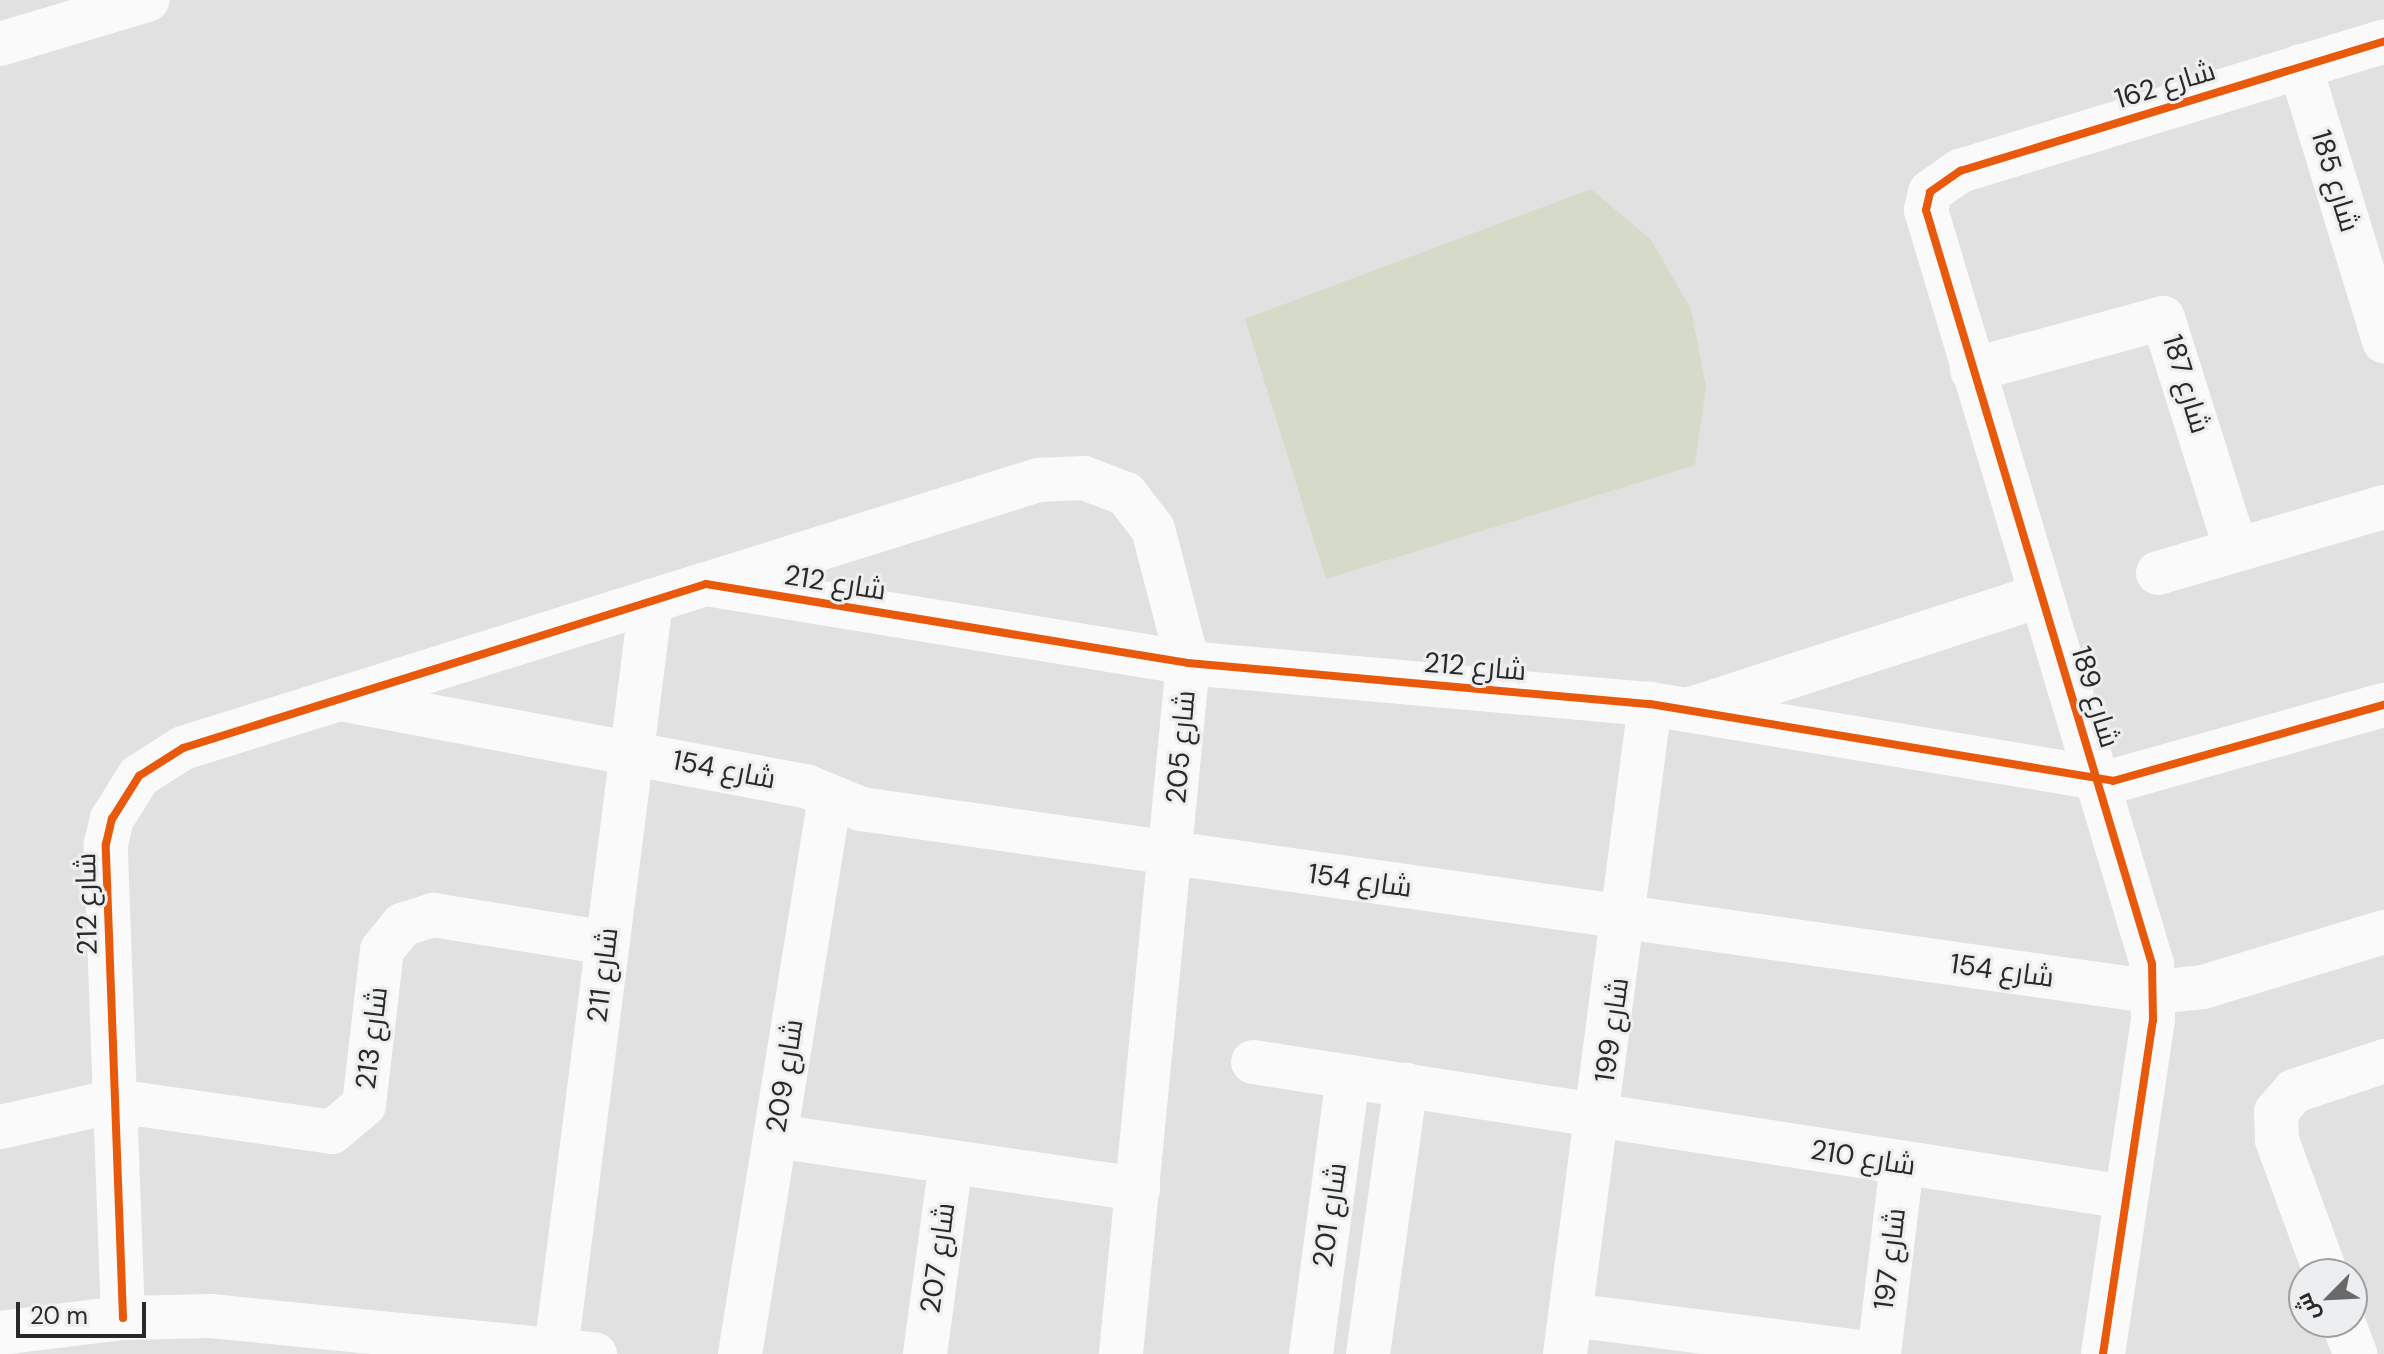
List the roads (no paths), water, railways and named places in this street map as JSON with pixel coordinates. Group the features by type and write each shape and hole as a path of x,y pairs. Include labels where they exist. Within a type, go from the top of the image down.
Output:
{"main road":[{"path":"0,44 148,0"},
{"name":"شارع 162","path":"1960,171 2384,41"},
{"name":"شارع 185","path":"2300,66 2384,341"},
{"name":"شارع 189","path":"1960,171 1930,192 1926,210 2097,779 2155,992 2103,1354"},
{"name":"شارع 187","path":"1972,370 2163,318 2236,550"},
{"name":"شارع 205","path":"706,584 1039,480 1084,478 1126,494 1153,529 1188,663 1173,856 1121,1354"},
{"path":"2158,573 2384,507"},
{"name":"شارع 212","path":"123,1318 106,844 124,796 159,759 183,748 706,584 1188,663 1667,708 2097,779 2145,778 2384,705"},
{"path":"1667,708 2041,595"},
{"name":"شارع 211","path":"576,1352 608,943 651,601"},
{"name":"شارع 154","path":"338,699 806,786 861,809 1173,856 2155,992 2203,987 2384,932"},
{"name":"شارع 199","path":"1568,1334 1627,918 1667,708"},
{"name":"شارع 209","path":"740,1354 830,797"},
{"name":"شارع 213","path":"115,1101 332,1132 364,1105 382,950 402,925 433,915 608,943"},
{"path":"2320,1258 2277,1140 2276,1112 2294,1091 2384,1061"},
{"path":"1253,1062 1601,1113"},
{"name":"شارع 201","path":"1311,1354 1348,1076"},
{"name":"شارع 201","path":"1368,1354 1406,1085"},
{"path":"0,1127 115,1101"},
{"name":"شارع 210","path":"1601,1113 1902,1164 2126,1197"},
{"path":"775,1136 1138,1189"},
{"name":"شارع 207","path":"925,1354 951,1162"},
{"name":"شارع 197","path":"1878,1354 1902,1164"},
{"path":"0,1333 123,1318 299,1321 576,1352"},
{"path":"1568,1334 1878,1354"}]}
